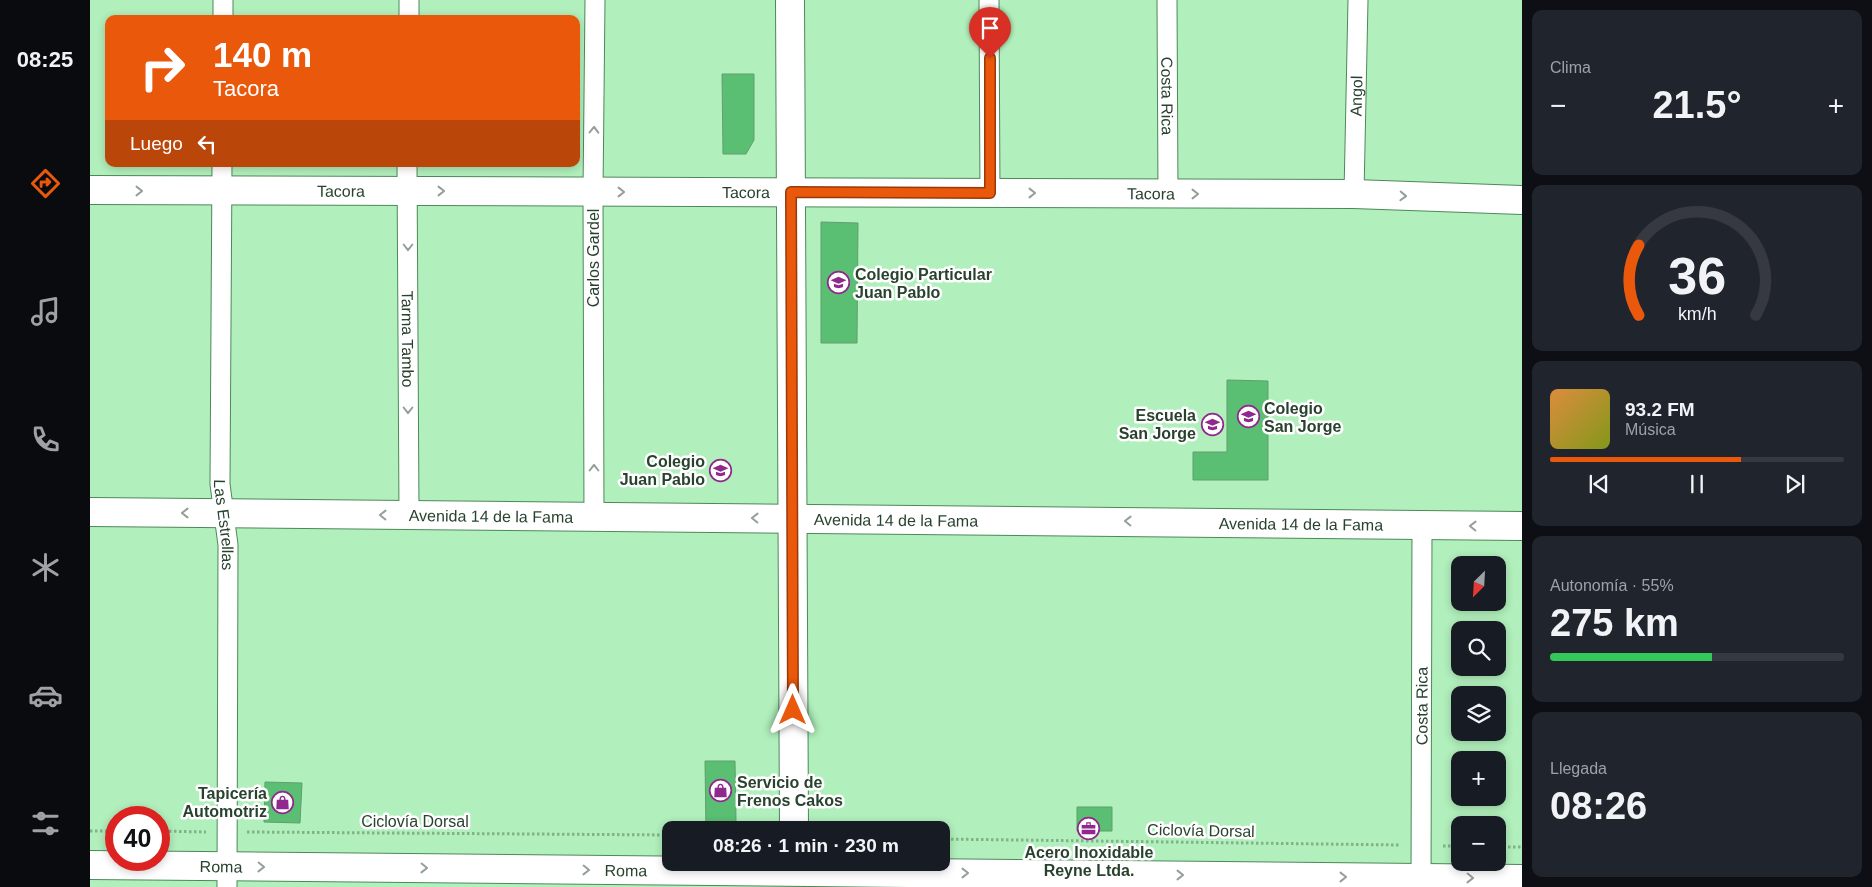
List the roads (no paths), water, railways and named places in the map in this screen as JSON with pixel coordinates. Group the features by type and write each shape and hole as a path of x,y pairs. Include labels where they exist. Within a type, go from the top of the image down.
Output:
{"main road":[{"path":"790,0 794,821"},
{"name":"Tacora","path":"90,190 1354,194 1522,200"},
{"name":"Avenida 14 de la Fama","path":"90,512 1522,526"},
{"name":"Roma","path":"90,865 228,877 794,874 1421,882 1522,879"}],"street":[{"path":"223,0 223,15"},
{"path":"409,0 409,15"},
{"name":"Carlos Gardel","path":"594,516 593,192 595,0"},
{"path":"989,0 990,193"},
{"name":"Costa Rica","path":"1167,0 1168,194"},
{"name":"Angol","path":"1354,194 1358,0"},
{"name":"Las Estrellas","path":"222,167 220,484 228,546 228,877"},
{"name":"Tarma Tambo","path":"407,167 409,515"},
{"name":"Costa Rica","path":"1421,882 1422,525"}],"place":[{"name":"Colegio Particular Juan Pablo","path":"839,283"},
{"name":"Colegio San Jorge","path":"1248,417"},
{"name":"Escuela San Jorge","path":"1212,424"},
{"name":"Colegio Juan Pablo","path":"721,470"},
{"name":"Servicio de Frenos Cakos","path":"721,791"},
{"name":"Tapicería Automotriz","path":"283,802"},
{"name":"Acero Inoxidable Reyne Ltda.","path":"1089,828"}]}
